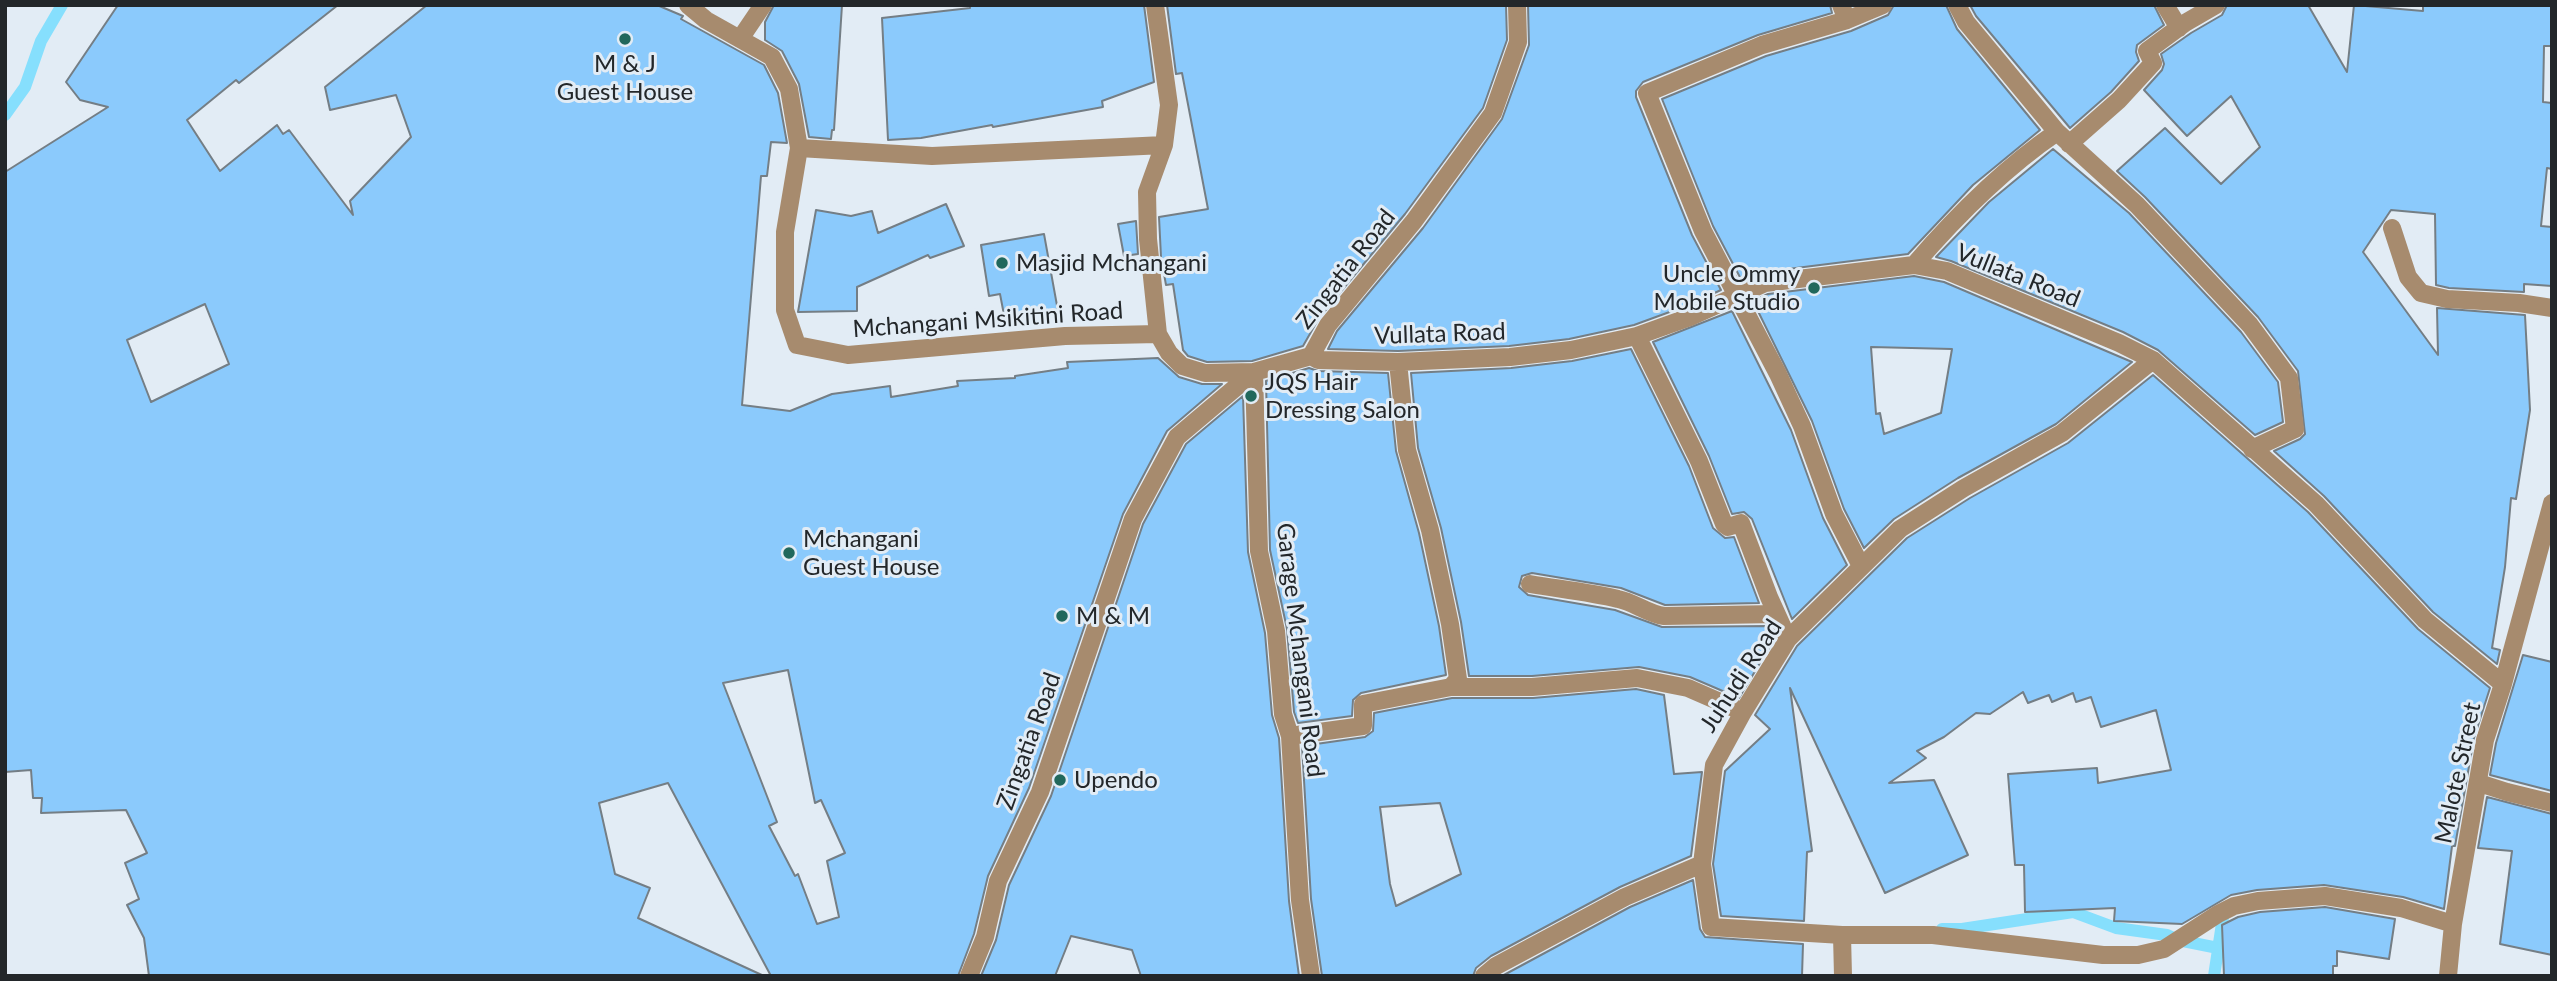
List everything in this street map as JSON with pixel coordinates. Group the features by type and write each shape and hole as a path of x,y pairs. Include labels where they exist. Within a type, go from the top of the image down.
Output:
{"street":[{"name":"Mchangani Msikitini Road","path":"688,5 706,20 772,57 789,89 799,148 785,232 785,310 797,345 848,355 1065,336 1158,334"},
{"path":"740,39 763,5"},
{"path":"1155,5 1169,105 1164,145 1147,192 1148,239 1158,334 1169,354 1182,366 1205,373 1254,372"},
{"name":"Zingatia Road","path":"969,976 985,937 998,881 1040,793 1133,519 1177,437 1254,372 1311,356 1328,325 1414,221 1493,113 1518,42 1517,5"},
{"path":"1861,566 1834,514 1792,406 1703,231 1647,93 1844,13 1883,5"},
{"path":"1957,5 1966,22 2063,138 2137,205 2198,267 2250,325 2289,378 2295,429 2252,449"},
{"path":"2165,5 2179,28"},
{"path":"1914,265 1976,198 2027,153 2063,138 2119,100 2153,63 2147,51 2216,5"},
{"path":"799,148 932,156 1164,145"},
{"path":"2392,228 2408,277 2421,293 2447,299 2519,303 2552,308"},
{"name":"Vullata Road","path":"1311,356 1318,360 1398,362 1510,357 1571,350 1637,336 1690,317 1765,283 1914,265 1947,271 2119,343 2153,360 2316,504 2426,620 2503,684"},
{"path":"1637,336 1695,452 1724,524 1728,527 1741,523 1788,639"},
{"name":"Juhudi Road","path":"1842,935 1711,927 1702,864 1714,765 1788,639 1900,530 1964,488 2062,433 2128,383 2153,360"},
{"path":"1398,362 1407,450 1430,530 1450,624 1458,679 1451,687"},
{"name":"Garage Mchangani Road","path":"1254,372 1259,551 1276,632 1283,714 1290,736 1300,900 1311,976"},
{"name":"Malote Street","path":"2448,976 2454,924 2485,740 2552,503"},
{"path":"1530,584 1618,598 1642,606 1655,615 1776,614"},
{"path":"1290,736 1363,726 1363,704 1451,687 1532,687 1637,678 1688,688 1743,712"},
{"path":"2479,783 2552,803"},
{"path":"1485,976 1496,966 1625,897 1702,864"},
{"path":"1843,976 1842,935 1933,936 2047,947 2104,956 2138,955 2164,948 2234,905 2325,896 2401,908 2454,924"}],"building":[{"path":"118,5 338,5 239,83 236,80 187,120 220,171 277,125 283,134 289,130 353,215 350,201 411,137 396,95 330,110 325,87 427,5 657,5 683,16 681,19 764,65 778,93 787,143 771,142 767,176 761,176 742,405 790,411 832,394 890,386 891,397 958,386 957,381 1015,378 1068,368 1067,362 1158,358 1179,377 1202,384 1222,384 1167,431 1123,514 1029,788 988,876 974,934 958,976 771,976 668,783 599,803 615,874 650,888 638,918 764,976 149,976 144,938 127,905 139,899 125,863 147,853 126,810 41,813 42,798 33,798 31,770 5,772 5,172 108,107 80,100 66,82","holes":["205,304 229,364 151,402 127,340","788,670 815,803 821,800 845,853 827,861 839,917 817,924 798,874 795,876 769,826 777,822 723,683"]},
{"path":"774,5 842,5 834,130 831,139 809,137 799,84 782,51 765,40 765,22"},
{"path":"970,5 1144,5 1154,82 1102,101 1103,107 993,127 992,125 921,138 888,140 882,18 970,8"},
{"path":"1167,5 1506,5 1507,40 1483,108 1405,214 1319,318 1303,346 1252,361 1207,362 1188,356 1183,350 1173,284 1166,285 1161,257 1159,217 1208,209 1182,73 1176,74"},
{"path":"1528,5 1830,5 1832,13 1758,35 1643,82 1636,91 1636,97 1692,235 1721,290 1634,325 1569,339 1509,346 1398,351 1328,349 1337,331 1423,228 1502,119 1529,45"},
{"path":"1894,5 1946,5 1957,29 2040,130 1973,185 1908,254 1764,272 1742,281 1713,226 1662,99 1766,56 1851,31 1888,15"},
{"path":"1970,5 2154,5 2164,25 2137,45 2139,61 2111,92 2070,128 1976,16"},
{"path":"2227,5 2308,5 2347,72 2354,5 2423,11 2423,5 2552,5 2552,46 2544,46 2543,102 2552,103 2552,169 2547,168 2541,226 2552,227 2552,286 2524,284 2524,292 2436,285 2435,214 2391,210 2363,252 2438,355 2437,308 2525,315 2530,410 2516,499 2511,498 2505,567 2492,648 2500,650 2497,664 2433,612 2324,496 2274,451 2305,434 2298,371 2258,317 2117,171 2165,128 2221,184 2260,147 2231,96 2187,136 2144,90 2162,70 2164,64 2161,54 2222,15"},
{"path":"2053,149 2129,213 2241,332 2278,382 2283,422 2255,435 2158,350 2123,332 1936,257 1989,202"},
{"path":"946,204 964,246 930,258 928,255 857,287 857,311 798,312 816,210 851,216 872,211 878,233"},
{"path":"1136,221 1138,254 1124,256 1118,224"},
{"path":"1044,234 1058,311 1005,320 1000,294 989,296 981,245"},
{"path":"1914,276 1944,282 2132,362 2056,424 1958,478 1894,519 1864,548 1844,509 1812,421 1753,301 1768,294","holes":["1871,347 1952,349 1941,413 1884,434 1880,413 1876,414"]},
{"path":"1732,311 1791,430 1823,518 1847,565 1792,619 1752,519 1744,512 1732,514 1709,456 1653,342"},
{"path":"1631,349 1689,466 1713,528 1725,538 1734,537 1759,603 1665,605 1621,588 1532,573 1522,576 1519,587 1528,595 1615,610 1662,627 1769,626 1775,638 1739,698 1690,677 1639,667 1532,676 1469,676 1461,622 1441,528 1418,448 1411,373 1511,368 1572,361"},
{"path":"1309,368 1318,371 1388,373 1396,451 1419,533 1439,626 1446,675 1361,693 1353,700 1352,716 1298,723 1294,712 1287,629 1270,550 1266,381"},
{"path":"2153,375 2308,512 2418,629 2490,688 2474,738 2455,846 2452,846 2444,909 2403,897 2324,885 2257,890 2231,895 2182,924 2114,921 2115,908 2025,912 2024,865 2015,865 2008,774 2097,768 2098,783 2171,770 2156,710 2101,727 2091,697 2076,702 2073,693 2052,702 2049,695 2028,703 2023,692 1990,714 1976,713 1944,737 1917,751 1926,758 1889,783 1934,780 1968,855 1885,893 1790,688 1812,851 1807,852 1804,921 1721,916 1713,864 1725,771 1770,729 1755,715 1797,646 1907,538 1970,498 2068,443"},
{"path":"1243,396 1248,552 1265,633 1272,715 1279,738 1289,901 1299,976 1141,976 1132,950 1071,936 1055,976 981,976 996,940 1009,885 1051,796 1143,524 1186,444"},
{"path":"2523,655 2552,662 2552,791 2490,775 2496,743"},
{"path":"1636,689 1664,695 1674,774 1702,772 1691,856 1620,887 1491,956 1476,968 1473,976 1322,976 1311,899 1302,746 1365,737 1373,731 1374,713 1452,698 1533,698","holes":["1440,803 1461,874 1396,906 1390,884 1380,807"]},
{"path":"2487,797 2552,814 2552,955 2500,944 2512,851 2478,848"},
{"path":"1693,880 1700,929 1705,937 1803,944 1802,976 1502,976 1630,907"},
{"path":"2325,907 2395,919 2389,959 2337,951 2337,966 2333,966 2333,976 2224,976 2222,925 2238,917 2260,912"}],"waterway":[{"path":"5,115 25,87 41,41 62,5"},
{"path":"1942,929 1962,929 2073,912 2116,928 2167,935 2178,940 2218,948"},
{"path":"2214,976 2223,917"}],"place":[{"name":"M & J Guest House","path":"625,39"},
{"name":"Masjid Mchangani","path":"1002,263"},
{"name":"Uncle Ommy Mobile Studio","path":"1814,288"},
{"name":"JQS Hair Dressing Salon","path":"1251,396"},
{"name":"Mchangani Guest House","path":"789,553"},
{"name":"M & M","path":"1062,616"},
{"name":"Upendo","path":"1060,780"}]}
